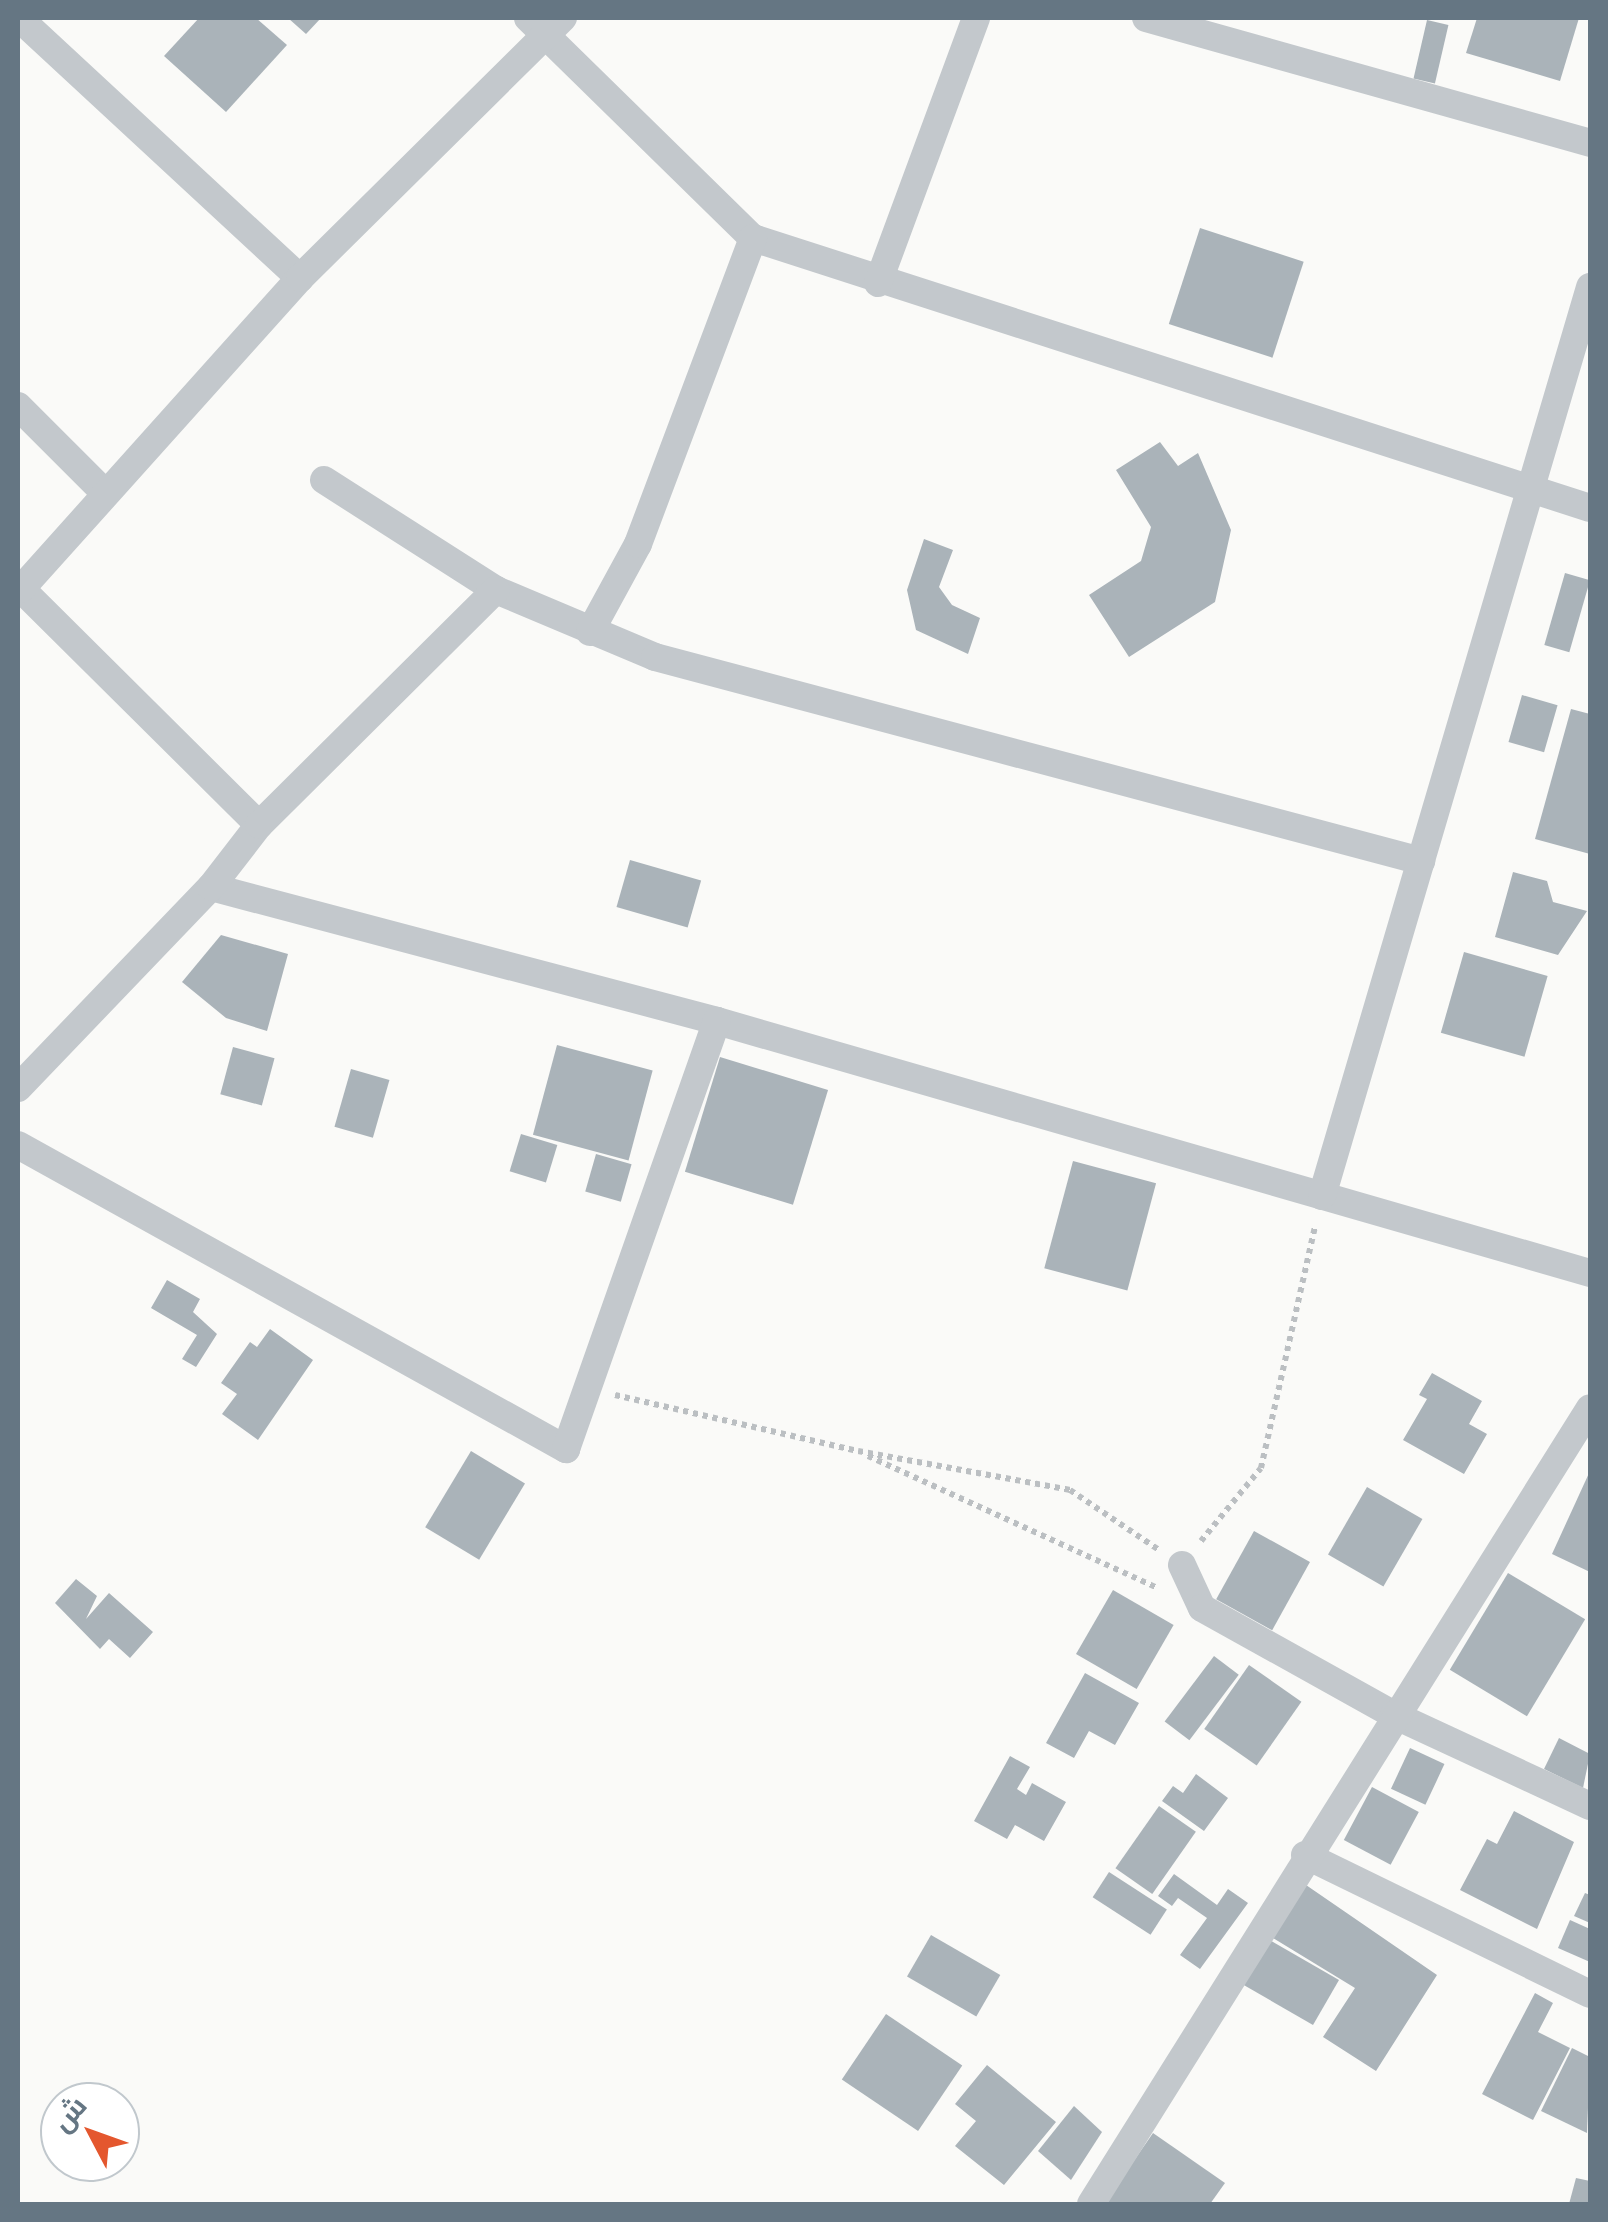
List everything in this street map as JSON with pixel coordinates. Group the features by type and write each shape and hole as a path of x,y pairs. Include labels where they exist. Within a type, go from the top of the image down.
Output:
{"street":[{"path":"19,18 300,278"},
{"path":"878,283 976,18"},
{"path":"1146,18 1590,143"},
{"path":"259,825 19,591 300,278 546,23 753,238 878,283 1590,508"},
{"path":"590,632 638,544 753,238"},
{"path":"1322,1196 1590,286"},
{"path":"18,406 104,492"},
{"path":"324,480 496,590 655,657 1421,861"},
{"path":"18,1088 210,887 259,825 496,590"},
{"path":"210,887 717,1021 1590,1274"},
{"path":"18,1145 566,1449 717,1021"},
{"path":"1091,2204 1305,1855 1590,1408"},
{"path":"1182,1565 1202,1608 1394,1715 1590,1806"},
{"path":"1305,1855 1590,1994"}],"path":[{"path":"587,1388 858,1451 1070,1490 1182,1565 1261,1468 1322,1196"},
{"path":"858,1451 1202,1608"}],"building":[{"path":"199,18 256,18 287,45 226,112 164,56"},
{"path":"288,18 321,18 306,34"},
{"path":"1477,18 1579,18 1560,81 1466,53"},
{"path":"1427,20 1448,25 1435,83 1414,78"},
{"path":"1200,228 1304,262 1272,358 1169,324"},
{"path":"1160,442 1178,466 1198,453 1231,530 1215,602 1129,657 1089,595 1141,561 1151,527 1116,470"},
{"path":"924,539 953,550 939,587 952,605 980,618 968,654 916,630 907,590"},
{"path":"1565,573 1590,580 1569,652 1544,645"},
{"path":"1522,695 1558,705 1544,752 1508,742"},
{"path":"1571,709 1590,714 1590,854 1535,839"},
{"path":"630,860 701,880 688,927 616,907"},
{"path":"1513,872 1547,881 1553,902 1587,911 1558,955 1495,937"},
{"path":"221,935 288,954 267,1031 226,1018 182,982"},
{"path":"1464,952 1548,976 1524,1057 1441,1033"},
{"path":"557,1045 653,1071 629,1160 533,1135"},
{"path":"233,1047 275,1058 262,1105 220,1094"},
{"path":"720,1057 828,1090 793,1205 685,1172"},
{"path":"351,1069 389,1080 373,1138 334,1127"},
{"path":"521,1134 557,1145 546,1182 510,1171"},
{"path":"596,1154 632,1164 621,1202 585,1191"},
{"path":"1073,1161 1156,1183 1127,1290 1044,1268"},
{"path":"167,1280 200,1299 193,1312 217,1334 196,1367 182,1359 197,1335 151,1308"},
{"path":"270,1329 313,1360 258,1440 222,1414 237,1394 221,1383 250,1342 257,1347"},
{"path":"1432,1373 1482,1401 1469,1424 1487,1434 1464,1474 1403,1440 1427,1399 1419,1395"},
{"path":"471,1451 525,1483 479,1560 425,1527"},
{"path":"1590,1471 1590,1572 1552,1554"},
{"path":"1367,1487 1422,1519 1383,1587 1328,1555"},
{"path":"1254,1531 1310,1562 1272,1630 1216,1599"},
{"path":"1508,1573 1585,1619 1527,1716 1450,1670"},
{"path":"76,1579 97,1596 86,1619 109,1593 153,1632 130,1658 109,1639 100,1649 55,1603"},
{"path":"1113,1590 1174,1625 1137,1689 1076,1654"},
{"path":"1214,1656 1239,1675 1189,1740 1165,1721"},
{"path":"1249,1665 1301,1702 1257,1766 1204,1729"},
{"path":"1085,1673 1139,1703 1115,1745 1089,1731 1074,1758 1046,1743"},
{"path":"1559,1738 1590,1754 1583,1788 1544,1769"},
{"path":"1410,1748 1444,1764 1425,1805 1391,1789"},
{"path":"1010,1756 1030,1767 1017,1789 1026,1795 1032,1783 1066,1802 1044,1841 1015,1825 1007,1839 974,1821"},
{"path":"1196,1774 1228,1798 1204,1831 1162,1801 1173,1786 1183,1793"},
{"path":"1372,1787 1419,1812 1391,1865 1344,1840"},
{"path":"1159,1806 1196,1832 1152,1894 1115,1868"},
{"path":"1514,1811 1574,1842 1537,1929 1460,1890 1487,1839 1497,1844"},
{"path":"1109,1872 1167,1910 1151,1935 1093,1897"},
{"path":"1174,1874 1217,1905 1228,1889 1248,1903 1200,1969 1180,1955 1207,1918 1178,1898 1172,1906 1158,1896"},
{"path":"1306,1885 1437,1975 1376,2071 1323,2037 1355,1988 1273,1938"},
{"path":"1585,1893 1590,1895 1590,1923 1574,1916"},
{"path":"1570,1920 1590,1929 1590,1962 1558,1948"},
{"path":"931,1935 1000,1975 976,2017 907,1977"},
{"path":"1268,1939 1339,1980 1313,2025 1242,1984"},
{"path":"1535,1993 1553,2003 1538,2032 1570,2048 1533,2120 1482,2094"},
{"path":"886,2014 962,2065 918,2131 842,2079"},
{"path":"1572,2048 1590,2057 1587,2133 1541,2111"},
{"path":"987,2065 1056,2122 1004,2185 955,2146 976,2121 955,2104"},
{"path":"1074,2106 1102,2132 1071,2180 1038,2151"},
{"path":"1153,2133 1225,2183 1210,2204 1104,2204"},
{"path":"1576,2178 1590,2181 1590,2204 1569,2204"}]}
